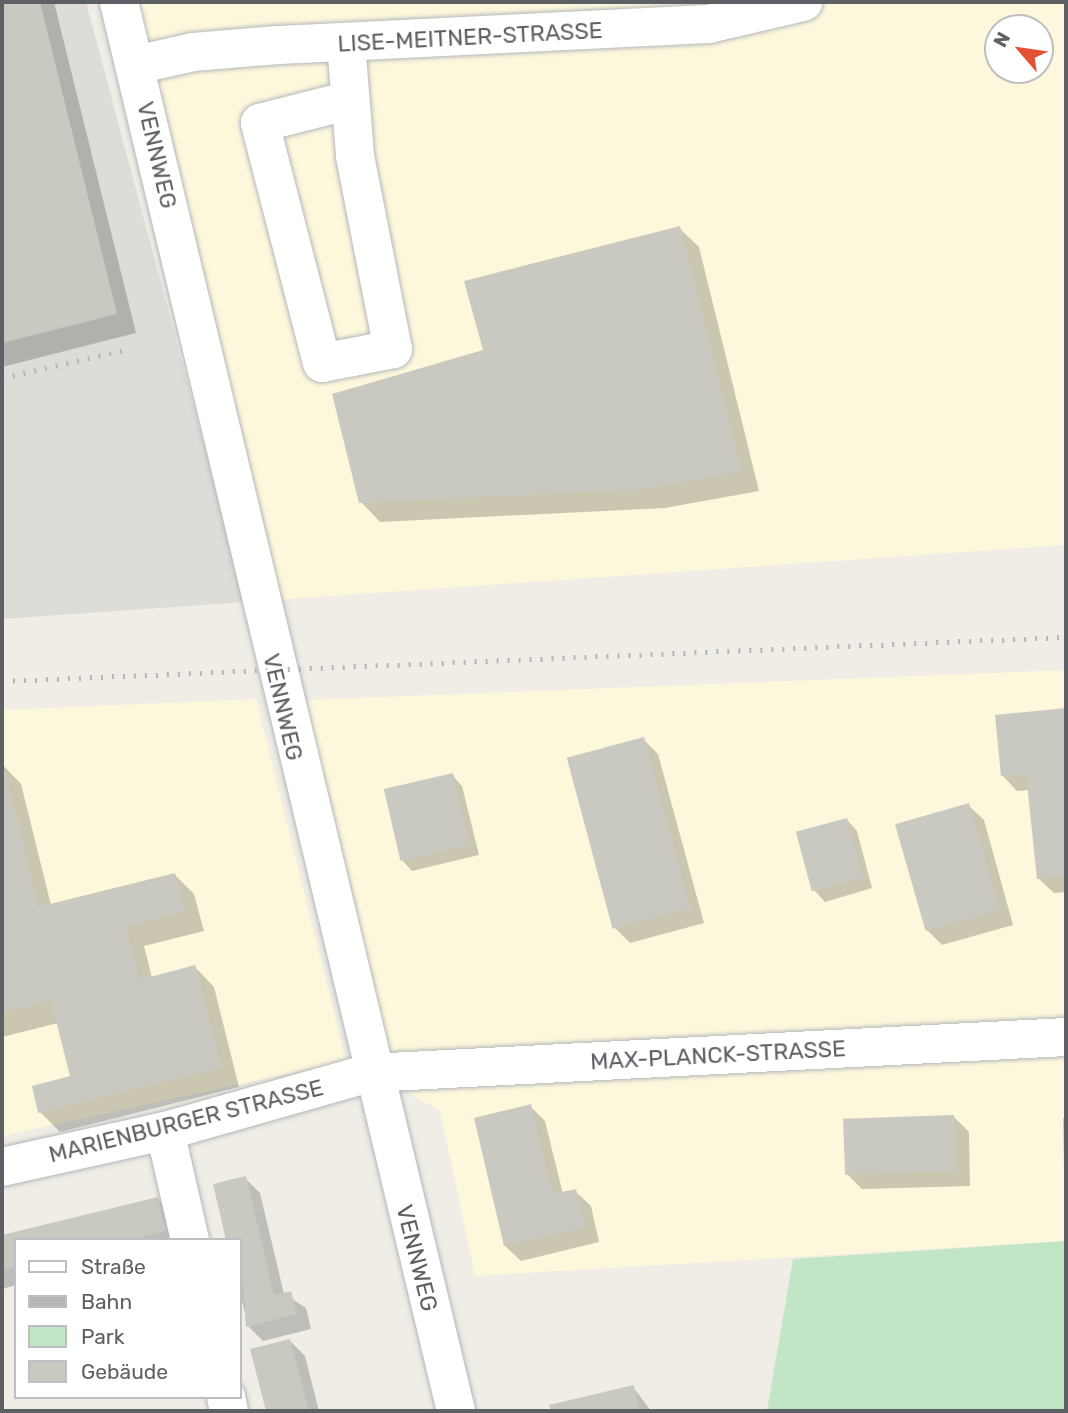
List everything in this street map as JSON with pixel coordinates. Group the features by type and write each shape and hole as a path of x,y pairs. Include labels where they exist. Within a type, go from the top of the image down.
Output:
{"street":[{"name":"VENNWEG","path":"119,2 136,65 370,1073 456,1411"},
{"name":"LISE-MEITNER-STRASSE","path":"136,65 193,52 709,24 803,2"},
{"path":"346,43 350,100 393,349 322,363 260,123 350,100"},
{"name":"MAX-PLANCK-STRASSE","path":"370,1073 1066,1037"},
{"name":"MARIENBURGER STRASSE","path":"2,1167 165,1131 370,1073"},
{"path":"165,1131 190,1238"}],"shaded area":[{"path":"2,2 86,2 246,602 2,619"},
{"path":"119,2 1066,2 1066,545 259,601"},
{"path":"1066,670 1066,1241 475,1276 440,1110 370,1073 281,701"},
{"path":"256,699 346,1061 2,1136 2,710"}],"green space":[{"path":"1066,1241 1066,1411 767,1411 793,1259"}],"building":[{"path":"2,2 40,2 117,314 2,343"},
{"path":"680,226 741,471 645,489 359,503 332,394 483,350 464,281"},
{"path":"1066,708 1066,876 1037,879 1026,774 1001,776 995,715"},
{"path":"644,737 690,908 613,929 567,758"},
{"path":"3,764 38,907 175,873 185,912 126,927 139,980 195,965 221,1068 38,1113 32,1086 70,1076 51,1001 2,1013"},
{"path":"453,773 470,845 400,861 384,789"},
{"path":"969,803 1000,910 926,931 895,824"},
{"path":"847,818 863,878 812,892 796,832"},
{"path":"531,1104 552,1194 576,1189 585,1227 504,1246 474,1118"},
{"path":"954,1115 956,1171 845,1175 843,1119"},
{"path":"1063,1118 1066,1118 1064,1166"},
{"path":"246,1176 274,1295 291,1291 297,1314 246,1327 242,1238 226,1238 213,1184"},
{"path":"158,1197 166,1231 137,1238 14,1238 14,1267 2,1270 2,1235"},
{"path":"290,1339 309,1411 266,1411 250,1349"},
{"path":"634,1385 640,1411 551,1411 549,1405"}],"railway":[{"path":"2,378 124,350"},
{"path":"2,681 1066,637"}]}
